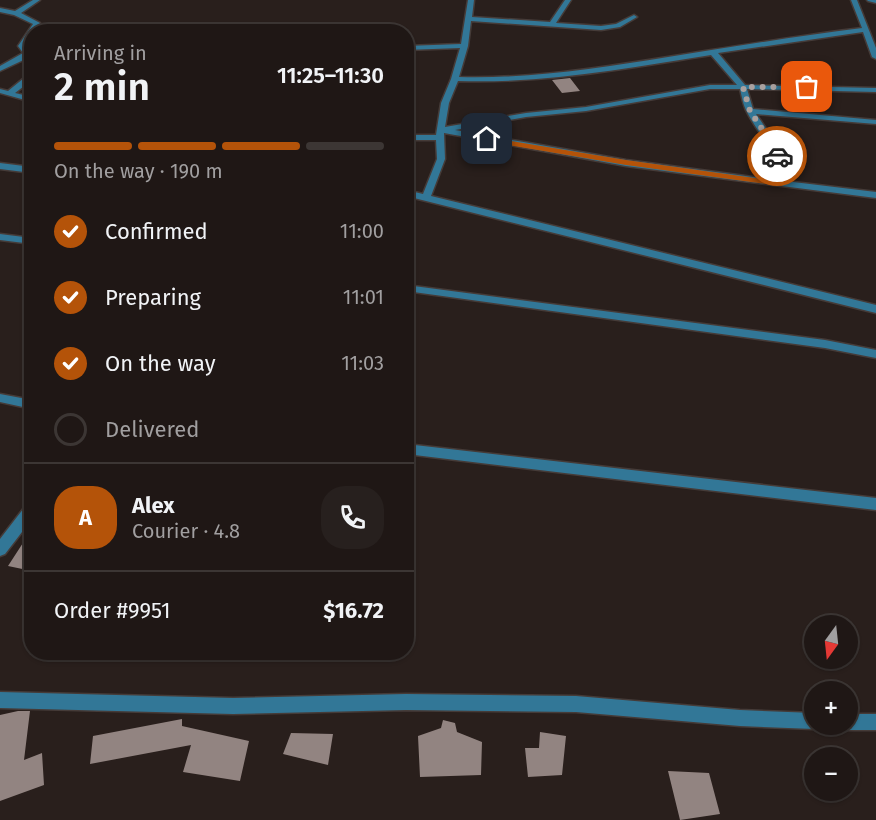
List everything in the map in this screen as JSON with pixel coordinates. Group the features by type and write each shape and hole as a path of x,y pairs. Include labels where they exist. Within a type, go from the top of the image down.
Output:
{"street":[{"path":"16,13 37,0"},
{"path":"426,198 441,159 440,134 445,103 455,79 464,46 471,0"},
{"path":"552,24 567,0"},
{"path":"854,0 876,57"},
{"path":"870,0 876,1"},
{"path":"0,10 16,13 37,22 36,24"},
{"path":"468,20 611,28 634,17"},
{"path":"455,79 490,81 561,75 818,35 865,30"},
{"path":"414,48 464,46"},
{"path":"714,53 743,87 750,111 768,138 780,164 781,184"},
{"path":"0,69 24,57"},
{"path":"10,93 24,82"},
{"path":"414,136 440,134 526,115 586,109 710,87 876,90"},
{"path":"0,91 24,97"},
{"path":"750,111 876,122"},
{"path":"440,134 781,184 876,195"},
{"path":"0,166 24,169"},
{"path":"414,195 876,309"},
{"path":"0,237 24,240"},
{"path":"414,289 825,344 876,354"},
{"path":"0,398 24,403"},
{"path":"414,450 876,504"},
{"path":"0,550 24,518"},
{"path":"0,700 233,706 406,702 576,704 740,718 804,721"},
{"path":"858,722 876,722"}],"building":[{"path":"570,78 580,91 562,93 552,80"},
{"path":"24,541 24,569 8,566"},
{"path":"30,711 24,760 42,753 44,785 0,801 0,715"},
{"path":"182,719 182,726 249,741 240,781 183,772 191,745 90,764 93,736"},
{"path":"443,720 455,723 457,732 482,742 481,775 420,777 418,736 441,728"},
{"path":"540,732 566,736 562,775 528,777 525,748 539,748"},
{"path":"291,733 333,734 328,765 283,754"},
{"path":"668,771 709,773 720,814 680,820"}],"way so far":[{"path":"777,156 750,111 743,87 807,87"}],"route":[{"path":"487,139 626,163 781,184 780,164 777,156"}]}
